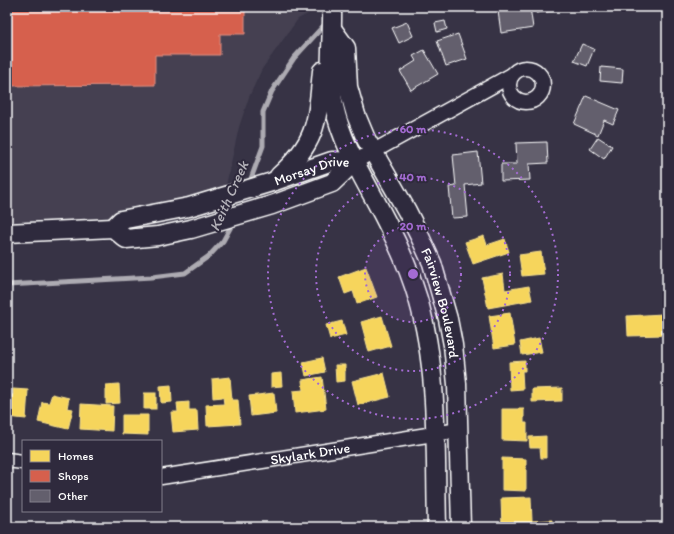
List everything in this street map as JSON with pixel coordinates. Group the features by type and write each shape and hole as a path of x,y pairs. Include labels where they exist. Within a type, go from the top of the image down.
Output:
{"street":[{"name":"Fairview Boulevard","path":"332,7 333,30 329,73 334,105 341,131 354,162 402,254 418,299 424,322 430,362 435,433 437,527"},
{"name":"Fairview Boulevard","path":"333,30 346,48 348,87 356,115 374,152 411,218 432,263 439,285 453,345 458,430 461,527"},
{"path":"272,182 294,162 310,142 317,117 324,62 333,30"},
{"path":"354,162 512,75"},
{"name":"Morsay Drive","path":"7,233 113,228 121,220 177,210 215,200 332,161 354,162"},
{"name":"Morsay Drive","path":"113,228 126,239 158,236 214,223 272,205 332,183 354,162"},
{"name":"Skylark Drive","path":"162,477 458,430"},
{"path":"7,460 22,462"}],"shaded area":[{"path":"7,7 315,7 315,10 298,19 262,69 249,97 239,127 225,190 139,213 85,222 7,225"}],"building: Homes":[{"path":"484,236 487,245 505,239 509,252 473,264 465,242"},
{"path":"541,252 544,274 522,276 519,255"},
{"path":"366,267 377,297 357,304 353,291 345,294 339,277"},
{"path":"503,274 505,290 529,286 532,300 488,308 482,278"},
{"path":"510,313 515,345 494,348 489,316"},
{"path":"663,314 664,335 628,336 627,316"},
{"path":"382,316 391,346 369,352 361,322"},
{"path":"342,321 346,335 330,339 326,325"},
{"path":"539,338 542,352 522,355 520,342"},
{"path":"322,358 325,372 306,376 303,362"},
{"path":"525,361 525,371 522,371 523,389 510,390 509,362"},
{"path":"335,365 345,365 345,381 336,382"},
{"path":"281,373 282,386 271,387 271,374"},
{"path":"384,373 390,397 358,405 352,381"},
{"path":"230,377 232,400 238,400 240,424 207,426 206,405 224,404 223,397 213,398 212,379"},
{"path":"322,377 326,409 295,413 293,391 303,390 302,380"},
{"path":"119,384 120,403 106,404 106,385"},
{"path":"171,385 172,402 161,403 160,386"},
{"path":"562,388 562,401 532,402 532,389"},
{"path":"13,389 28,390 26,419 7,417 7,395 13,395"},
{"path":"144,393 156,393 156,409 144,409"},
{"path":"274,393 276,413 251,416 249,396"},
{"path":"52,394 69,398 67,408 73,409 68,429 38,422 42,402 49,403"},
{"path":"189,402 189,410 197,410 198,430 173,432 171,412 178,412 177,403"},
{"path":"81,404 113,406 112,431 80,429"},
{"path":"502,409 524,409 524,423 527,423 527,441 502,440"},
{"path":"122,415 148,415 148,435 122,434"},
{"path":"546,436 546,458 541,458 540,448 530,448 529,437"},
{"path":"502,458 526,459 526,491 502,490"},
{"path":"531,497 532,521 552,520 552,527 502,527 501,498"}],"building: Shops":[{"path":"7,7 245,7 245,34 220,34 220,55 155,55 155,85 7,86"}],"building: Other":[{"path":"530,7 533,28 501,33 498,11"},
{"path":"535,7 553,7 554,11 536,13"},
{"path":"445,21 447,29 437,32 435,23"},
{"path":"407,22 413,36 399,43 392,28"},
{"path":"458,34 467,59 446,66 437,41"},
{"path":"582,44 594,49 587,66 574,61"},
{"path":"424,50 438,74 411,90 400,71 416,61 413,56"},
{"path":"601,67 623,69 622,83 600,81"},
{"path":"586,96 619,110 613,124 604,120 598,135 574,124"},
{"path":"598,137 612,146 604,159 590,149"},
{"path":"547,142 548,163 529,164 530,180 501,181 501,164 517,164 516,143"},
{"path":"478,152 481,183 465,185 468,217 452,218 449,187 456,186 453,155"}],"waterway":[{"name":"Keith Creek","path":"249,184 263,146 263,112 272,91 294,58 327,22"},
{"name":"Keith Creek","path":"7,285 152,277 185,273 209,256 223,241 234,221"}]}
